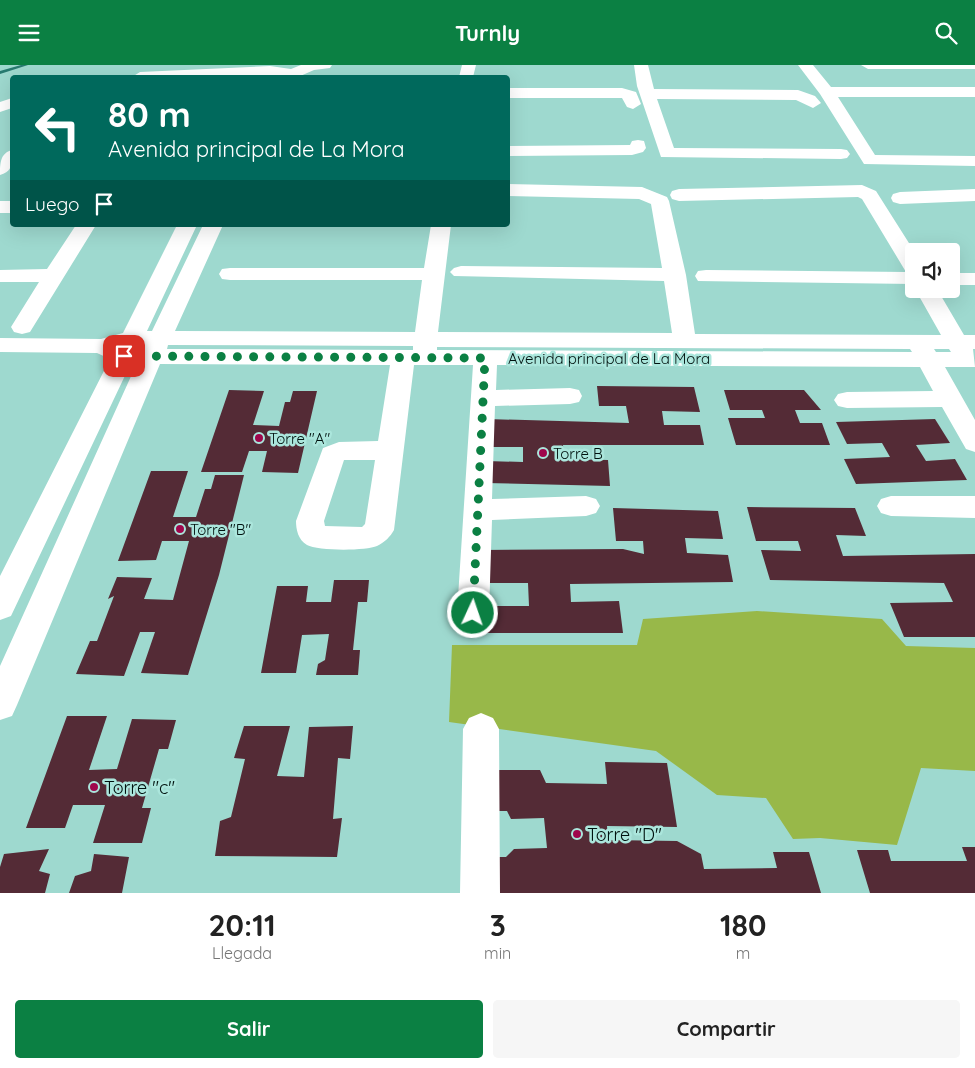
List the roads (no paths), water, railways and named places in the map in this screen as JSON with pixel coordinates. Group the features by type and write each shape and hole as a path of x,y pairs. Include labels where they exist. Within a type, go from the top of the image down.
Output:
{"street":[{"path":"217,75 278,73 325,65"},
{"path":"641,65 648,94 667,153 841,154"},
{"path":"805,65 827,93 870,160 975,161"},
{"path":"868,65 975,65"},
{"path":"827,93 975,92"},
{"path":"510,93 622,93 630,95 632,104"},
{"path":"648,94 798,95 809,99 813,103"},
{"path":"510,151 632,150 637,148 638,145"},
{"path":"0,170 10,158"},
{"path":"510,190 642,193 652,195 660,201 685,341"},
{"path":"679,195 862,191 868,195 905,254"},
{"path":"900,198 975,195"},
{"path":"22,327 85,227"},
{"path":"0,607 119,347 186,227"},
{"path":"0,705 106,455 212,227"},
{"path":"390,450 418,352 441,227"},
{"path":"461,272 674,275"},
{"path":"230,274 433,274"},
{"path":"0,276 54,275"},
{"path":"706,276 905,278"},
{"path":"960,279 975,279"},
{"path":"932,298 968,351"},
{"path":"418,352 685,341 923,351 975,443"},
{"name":"Avenida principal de La Mora","path":"0,345 418,352 485,358 968,351"},
{"path":"473,613 485,358"},
{"path":"483,398 570,396"},
{"path":"848,400 949,399"},
{"path":"891,505 975,507"},
{"path":"478,511 586,506"},
{"path":"480,893 482,729"}],"waterway":[{"path":"0,73 26,65"}],"place":[{"name":"Torre \"A\"","path":"259,438"},
{"name":"Torre B","path":"543,453"},
{"name":"Torre \"B\"","path":"180,529"},
{"name":"Torre \"c\"","path":"94,787"},
{"name":"Torre \"D\"","path":"577,834"}]}
